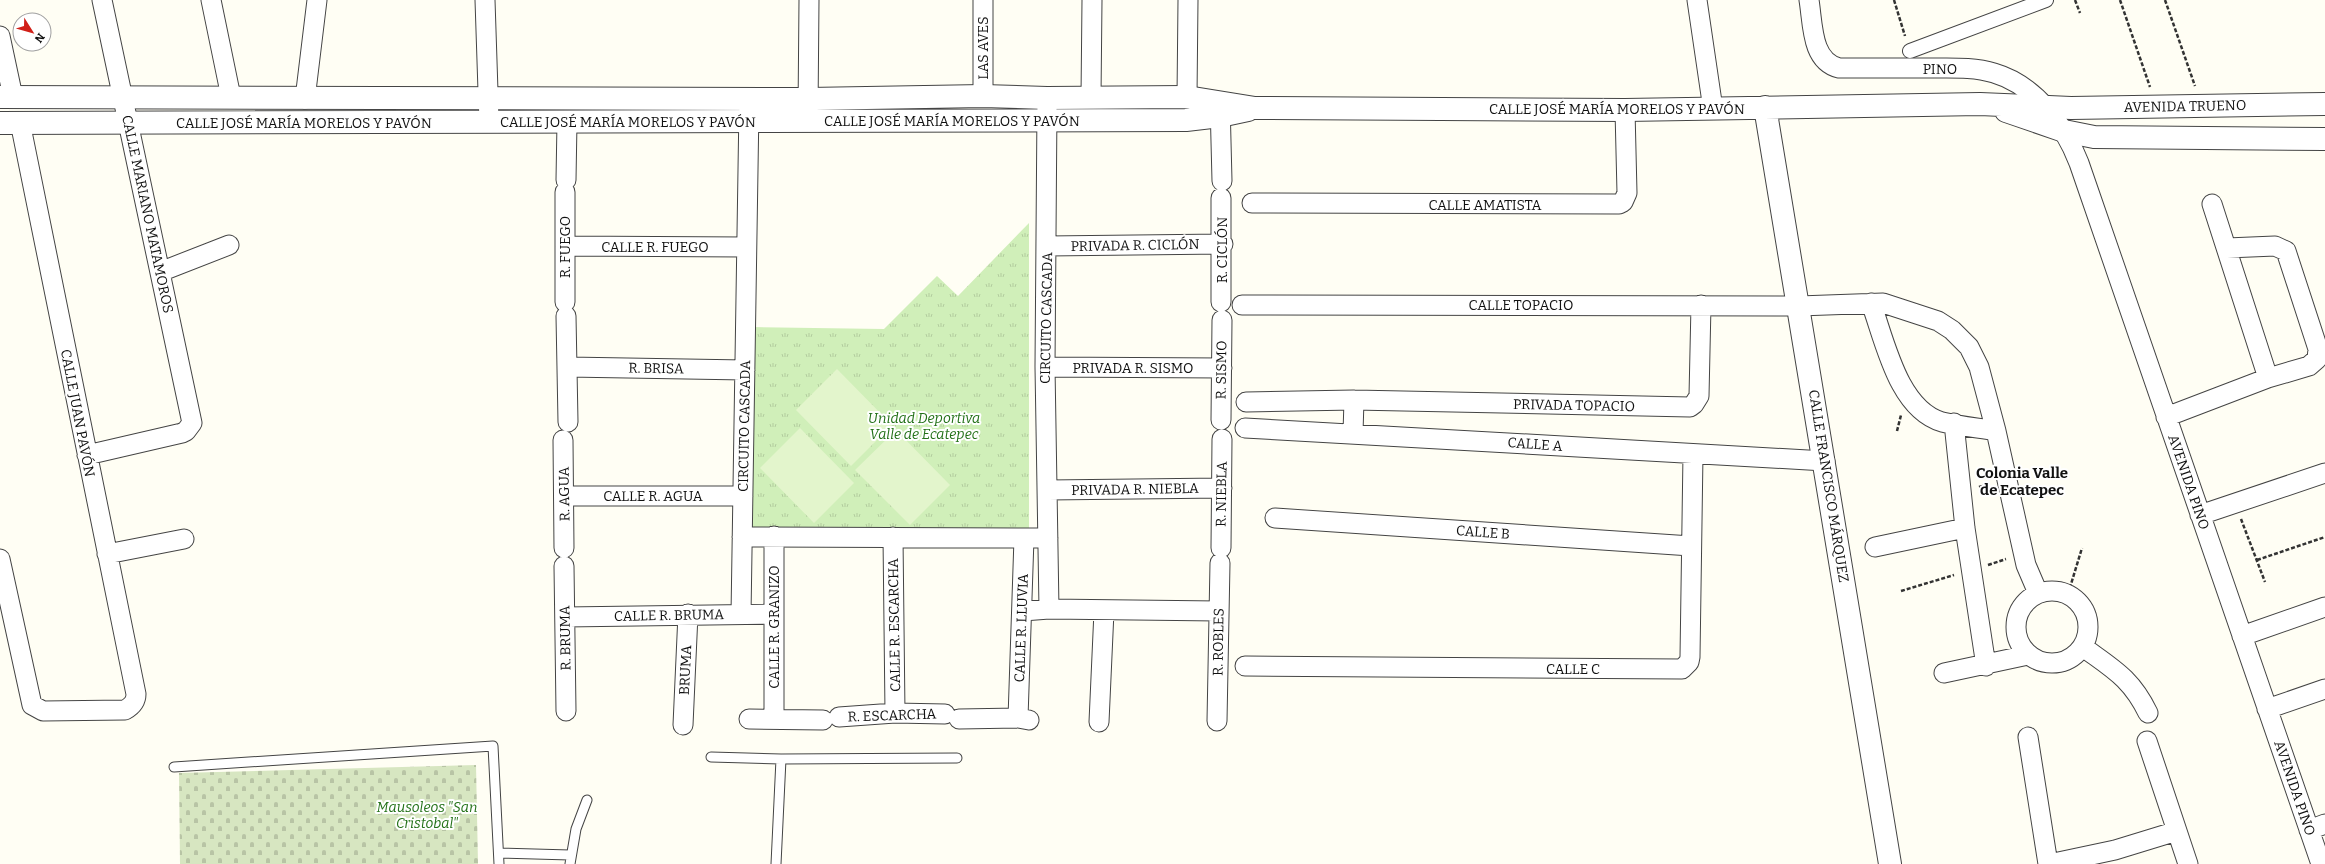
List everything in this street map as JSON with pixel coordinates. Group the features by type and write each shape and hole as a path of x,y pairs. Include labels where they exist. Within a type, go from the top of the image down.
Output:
{"street":[{"name":"CALLE MARIANO MATAMOROS","path":"86,455 182,433 190,427 192,418 102,0"},
{"path":"211,0 231,97"},
{"path":"305,99 317,0"},
{"path":"485,0 487,98 489,122"},
{"path":"808,121 809,0"},
{"name":"LAS AVES","path":"983,0 983,96"},
{"path":"1091,97 1092,0"},
{"path":"1187,97 1188,0"},
{"path":"1697,0 1713,109"},
{"name":"PINO","path":"1809,0 1816,46 1826,62 1839,68 1963,68 1994,72 2020,86 2045,106"},
{"path":"1910,51 2046,0"},
{"path":"0,36 6,97"},
{"name":"CALLE JOSÉ MARÍA MORELOS Y PAVÓN","path":"6,97 231,97 305,99 808,99 983,96 1047,98 1187,97 1220,109"},
{"name":"CIRCUITO CASCADA","path":"1047,98 1045,367 1049,609"},
{"name":"CIRCUITO CASCADA","path":"741,615 749,99"},
{"name":"CALLE JOSÉ MARÍA MORELOS Y PAVÓN","path":"10,123 1186,120 1220,109 1255,108 1625,110 1980,104 2045,106"},
{"name":"CALLE JOSÉ MARÍA MORELOS Y PAVÓN","path":"1980,104 2000,108 2064,131"},
{"name":"AVENIDA TRUENO","path":"2045,106 2070,108 2325,104"},
{"name":"AVENIDA PINO","path":"2045,106 2064,131 2079,163 2268,709 2317,827 2320,864"},
{"name":"CALLE FRANCISCO MÁRQUEZ","path":"1765,107 1890,864"},
{"name":"R. CICLÓN","path":"1220,109 1223,244 1222,311"},
{"name":"CALLE AMATISTA","path":"1252,203 1619,204 1623,202 1627,193 1625,110"},
{"name":"R. FUEGO","path":"567,122 565,246 568,367"},
{"name":"CALLE JUAN PAVÓN","path":"0,559 30,701 35,709 43,711 125,710 134,704 136,694 86,455 10,123"},
{"path":"2064,131 2094,137 2325,139"},
{"path":"2212,204 2268,378"},
{"name":"PRIVADA R. CICLÓN","path":"1047,246 1223,244"},
{"path":"160,272 229,245"},
{"name":"CALLE R. FUEGO","path":"565,246 746,248"},
{"path":"2166,417 2268,378 2314,363 2318,354 2318,349 2286,251 2275,246 2227,248"},
{"path":"1872,303 1891,360 1907,395 1924,412 1941,421 1996,431"},
{"name":"CALLE TOPACIO","path":"1242,305 1799,306 1884,303 1938,321 1952,330 1969,347 1979,367 1996,431 2026,565 2038,593"},
{"name":"PRIVADA TOPACIO","path":"1246,402 1354,400 1690,406 1694,404 1699,396 1701,305"},
{"name":"R. SISMO","path":"1221,420 1222,311"},
{"path":"568,367 568,422"},
{"name":"R. BRISA","path":"568,367 745,370"},
{"name":"PRIVADA R. SISMO","path":"1045,367 1222,368"},
{"path":"1353,433 1354,400"},
{"path":"1954,423 1965,528 1986,666"},
{"name":"CALLE A","path":"1245,428 1353,433 1693,454 1824,460"},
{"name":"R. NIEBLA","path":"1220,556 1222,439"},
{"name":"R. AGUA","path":"563,440 564,557"},
{"name":"CALLE C","path":"1245,666 1682,669 1689,662 1690,657 1693,454"},
{"path":"2200,515 2325,473"},
{"name":"PRIVADA R. NIEBLA","path":"1048,490 1222,488"},
{"name":"CALLE R. AGUA","path":"564,496 743,496"},
{"name":"CALLE B","path":"1275,518 1691,546"},
{"path":"1875,547 1965,528"},
{"path":"742,538 774,536 1048,538"},
{"name":"CALLE R. GRANIZO","path":"774,536 774,718"},
{"name":"CALLE R. ESCARCHA","path":"893,538 895,713"},
{"name":"CALLE R. LLUVIA","path":"1024,538 1022,611 1024,719"},
{"path":"107,554 184,539"},
{"name":"R. ROBLES","path":"1217,720 1220,556"},
{"name":"R. BRUMA","path":"564,557 566,711"},
{"path":"2053,590 2068,594 2083,607 2089,627 2083,647 2072,658 2057,664 2042,663 2028,655 2018,640 2016,621 2024,604 2038,593 2053,590"},
{"path":"2242,636 2325,607"},
{"path":"1022,611 1049,609 1104,611 1218,611"},
{"path":"1099,722 1104,611"},
{"name":"CALLE R. BRUMA","path":"565,617 688,614 773,614"},
{"name":"BRUMA","path":"683,725 688,614"},
{"path":"2083,647 2128,681 2139,696 2148,713"},
{"path":"1944,673 1986,666 2028,655"},
{"path":"2268,709 2325,688"},
{"name":"R. ESCARCHA","path":"748,719 831,719 895,713 1024,719"},
{"path":"2028,737 2049,864 2115,850 2177,831"},
{"path":"2147,741 2188,864"}],"lane":[{"path":"174,767 493,746 499,864"},
{"path":"711,757 781,759 957,758"},
{"path":"776,864 781,759"},
{"path":"499,853 570,860 576,829 587,800"}],"path":[{"path":"1894,0 1910,51"},
{"path":"2075,0 2080,13"},
{"path":"2120,0 2156,106"},
{"path":"2165,0 2202,106"},
{"path":"1961,492 2007,480"},
{"path":"2235,502 2265,582"},
{"path":"2257,560 2325,537"},
{"path":"2068,594 2082,548"}],"green space":[{"name":"Unidad Deportiva Valle de Ecatepec","path":"1029,223 1029,533 752,529 753,327 884,329 937,276 958,296"},
{"path":"837,369 892,425 851,466 796,410"},
{"path":"800,428 854,483 814,523 760,468"},
{"path":"896,430 950,485 910,525 855,470"},
{"name":"Mausoleos \"San Cristobal\"","path":"476,765 478,864 180,864 179,773"}],"district":[{"name":"Colonia Valle de Ecatepec","path":"2022,482"}]}
